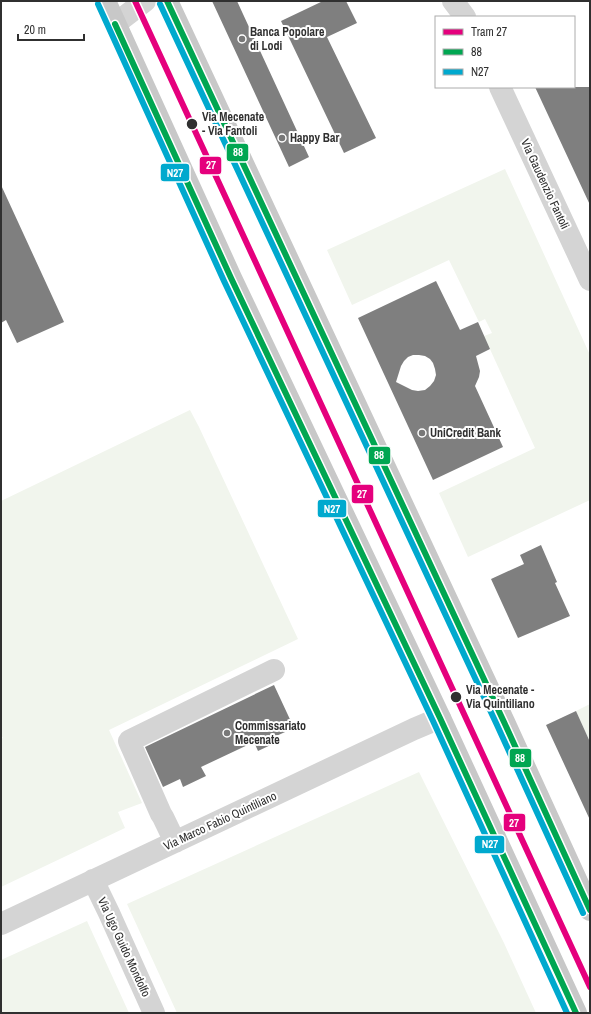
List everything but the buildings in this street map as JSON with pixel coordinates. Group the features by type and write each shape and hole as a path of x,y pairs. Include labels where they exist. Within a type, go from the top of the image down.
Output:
{"main road":[{"path":"104,1 234,285 440,718 576,1013"},
{"path":"167,1 506,726 590,910"}],"street":[{"path":"115,24 145,1"},
{"path":"453,1 464,16"},
{"path":"466,1 469,16"},
{"name":"Via Gaudenzio Fantoli","path":"500,88 590,280"},
{"path":"175,842 129,741 274,670"},
{"name":"Via Marco Fabio Quintiliano","path":"1,924 440,718"},
{"name":"Via Ugo Guido Mondolfo","path":"93,880 154,1013"}],"shaded area":[{"path":"505,169 590,355 590,500 468,557 439,493 535,448 484,336 492,333 485,319 479,322 449,260 352,305 327,250"},
{"path":"190,410 298,639 109,730 142,803 118,812 125,828 1,887 1,739 3,738 1,735 1,501"},
{"path":"590,704 590,742 576,711"},
{"path":"419,772 504,943 536,1013 177,1013 127,904"},
{"path":"87,921 129,1013 1,1013 1,960"}],"tram line":[{"name":"27","path":"135,1 590,987"}],"transit line":[{"name":"88","path":"167,1 504,722 590,910"},
{"name":"N27","path":"98,4 224,281 433,721 567,1013"},
{"name":"N27","path":"160,4 497,725 583,913"},
{"name":"88","path":"115,24 231,278 440,718 576,1013"}],"place":[{"name":"Banca Popolare di Lodi","path":"242,39"},
{"name":"Via Mecenate - Via Fantoli","path":"192,124"},
{"name":"Happy Bar","path":"282,138"},
{"name":"UniCredit Bank","path":"422,433"},
{"name":"Via Mecenate - Via Quintiliano","path":"456,697"},
{"name":"Commissariato Mecenate","path":"227,733"}]}
